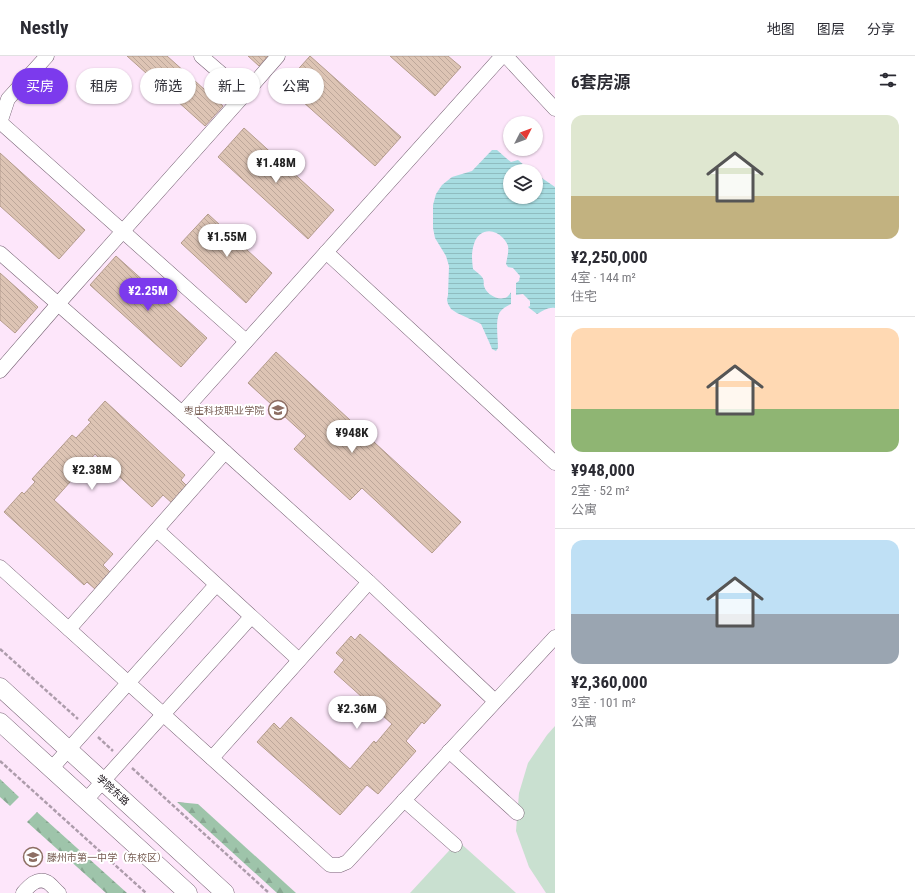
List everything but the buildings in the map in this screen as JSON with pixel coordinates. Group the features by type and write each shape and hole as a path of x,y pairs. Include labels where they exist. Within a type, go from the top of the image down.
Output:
{"main road":[{"name":"学院东路","path":"0,687 225,893"},
{"path":"0,722 188,893"}],"lane":[{"path":"47,56 8,99 0,123 246,341"},
{"path":"201,56 215,68"},
{"path":"260,77 278,56"},
{"path":"182,413 502,56"},
{"path":"506,56 555,109"},
{"path":"0,372 122,231 236,104"},
{"path":"326,252 555,463"},
{"path":"0,253 182,413 369,582 495,701"},
{"path":"68,629 225,452"},
{"path":"157,530 299,660"},
{"path":"0,567 330,865 340,865 347,862 555,637"},
{"path":"212,758 369,582"},
{"path":"51,769 216,585"},
{"path":"86,800 251,617"},
{"path":"449,751 517,813"},
{"path":"404,800 455,845"},
{"path":"23,893 33,882 40,881 47,882 59,893"}],"path":[{"path":"0,649 269,893"},
{"path":"0,761 146,893"}],"green space":[{"path":"0,779 19,797 10,806 0,797"},
{"path":"177,802 198,804 296,893 277,893"},
{"path":"37,812 127,893 106,893 27,822"}],"shaded area":[{"path":"492,150 497,150 511,162 518,160 523,164 503,164 503,204 543,204 543,179 555,187 555,308 548,309 537,314 528,307 530,306 530,301 523,294 516,295 516,283 519,281 520,276 513,268 508,267 506,264 508,246 499,235 490,231 482,233 476,239 474,244 472,254 473,269 483,278 484,286 487,292 492,296 501,298 506,297 511,292 511,304 502,309 498,315 498,348 496,351 492,349 481,324 457,313 451,309 448,304 449,266 446,256 435,238 433,228 433,205 436,194 442,185 452,177 472,171"},
{"path":"555,726 555,893 546,893 529,867 516,831 519,793 528,763"},
{"path":"458,841 516,893 410,893"}],"place":[{"name":"枣庄科技职业学院","path":"278,410"},
{"name":"滕州市第一中学（东校区）","path":"33,857"}]}
